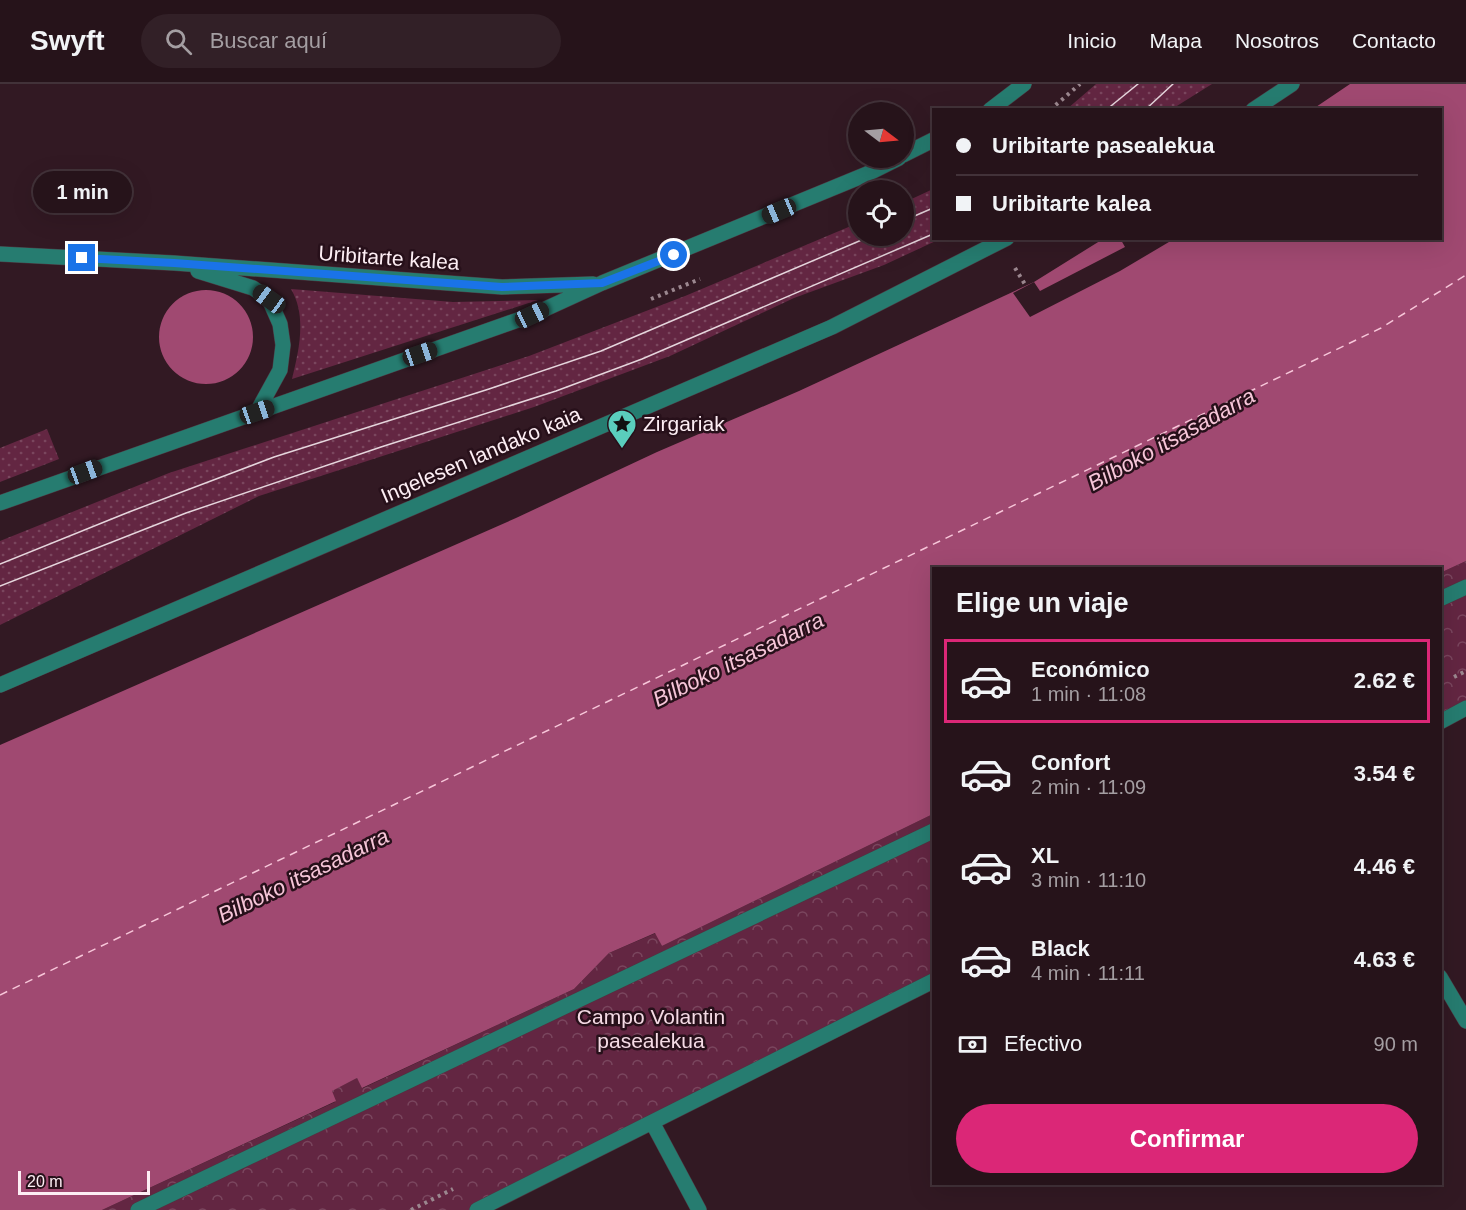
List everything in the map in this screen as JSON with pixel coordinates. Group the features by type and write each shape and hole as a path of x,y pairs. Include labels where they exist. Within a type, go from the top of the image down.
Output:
{"street":[{"path":"993,108 1024,84"},
{"path":"1256,108 1292,84"},
{"path":"914,150 932,141"},
{"path":"0,503 532,315 602,283 878,168"},
{"name":"Ingelesen landako kaia","path":"0,685 832,327 1002,240"},
{"name":"Uribitarte kalea","path":"0,254 174,263 502,287 602,283"},
{"name":"Uribitarte kalea","path":"174,263 253,288 269,299 280,324 283,345 280,370 257,412"},
{"path":"1442,597 1466,587"},
{"path":"1442,721 1466,708"},
{"path":"138,1210 932,831"},
{"path":"1442,980 1466,1021"},
{"path":"477,1210 932,982"},
{"path":"652,1122 699,1210"}],"path":[{"path":"1052,108 1080,84"}],"green space":[{"path":"1096,84 1212,84 1174,108 1068,108"},
{"path":"932,189 932,240 938,240 884,265 794,298 670,356 534,407 259,496 0,625 0,541 169,473 529,356 685,296 848,227 848,246 914,246 914,198"},
{"path":"291,289 453,302 538,300 292,379 299,345 300,322 296,299"},
{"path":"47,429 59,459 0,482 0,448"},
{"path":"1466,561 1466,706 1442,719 1442,572"},
{"name":"Campo Volantin pasealekua","path":"932,814 932,981 477,1210 102,1210 335,1102 331,1091 357,1078 363,1088 574,989 609,953 656,933 662,946"}],"water":[{"name":"Bilboko itsasadarra","path":"1350,84 1466,84 1466,561 1442,572 1442,567 932,567 932,814 662,946 655,933 609,953 574,989 362,1088 357,1078 332,1091 336,1101 102,1210 0,1210 0,745 799,391 1034,282 1101,240 1442,240 1442,108 1314,108"},
{"path":"206,290 224,294 239,304 249,319 253,337 249,355 239,370 224,380 206,384 188,380 173,370 163,355 159,337 163,319 173,304 188,294"}],"pier":[{"path":"1121,240 1172,240 1120,271 1030,317 1013,293 1034,282 1040,291 1125,247"}],"ferry route":[{"path":"0,995 1381,328 1466,275"}],"tram line":[{"path":"1108,108 1138,84"},
{"path":"1147,108 1173,84"},
{"path":"914,216 932,208"},
{"path":"0,586 186,513 556,391 642,359 932,234"},
{"path":"0,564 274,457 601,351 848,246"}],"place":[{"name":"Zirgariak","path":"622,450"}],"route":[{"path":"82,258 502,287 602,283 674,255"}]}
